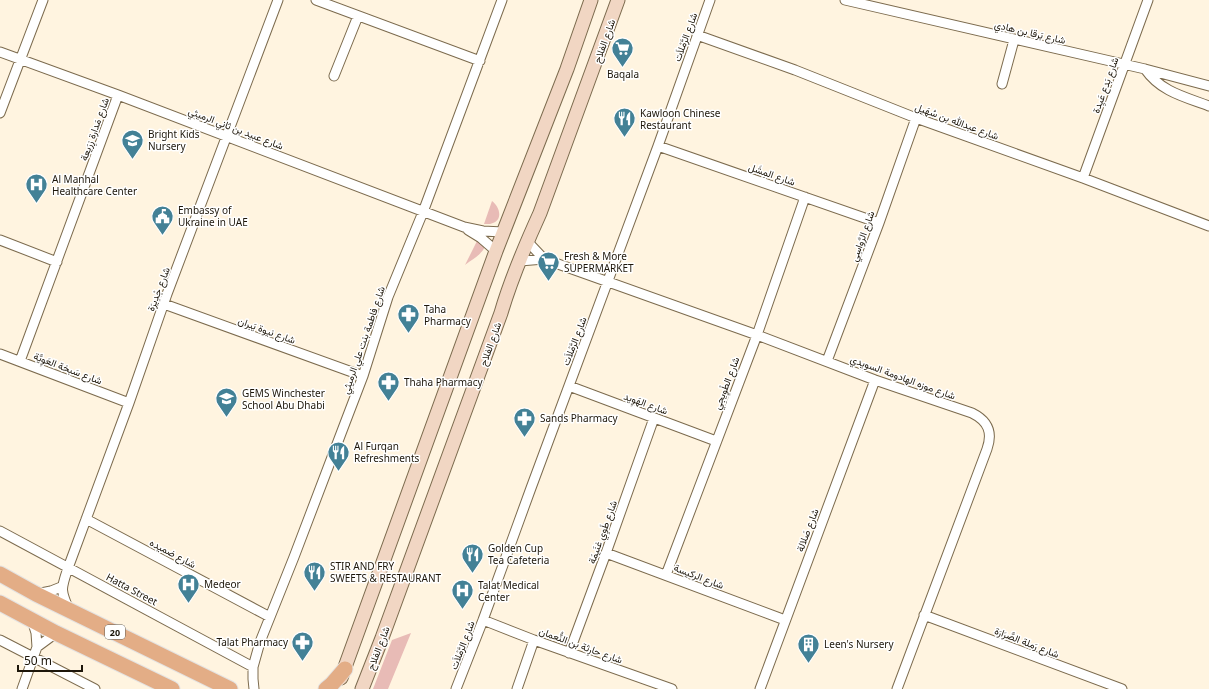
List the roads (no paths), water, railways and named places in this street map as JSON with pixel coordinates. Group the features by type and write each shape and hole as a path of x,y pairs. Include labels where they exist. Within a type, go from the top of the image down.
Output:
{"main road":[{"path":"337,689 503,232 591,0"},
{"name":"شارع الفلاح","path":"362,689 501,314 510,285 527,241 540,213 618,0"},
{"name":"20","path":"0,574 36,594 230,689"},
{"path":"0,603 56,633 172,689"},
{"path":"326,689 332,684 344,668"}],"street":[{"path":"0,114 43,0"},
{"name":"شارع جْدِيرَة","path":"61,587 164,304 278,0"},
{"path":"316,0 480,61"},
{"name":"شارع فاطمة بنت علي الرميثي","path":"254,689 252,679 253,667 260,642 297,550 363,376 388,297 423,212 502,0"},
{"name":"شارع الرَّمْلاَت","path":"456,689 608,282 710,0"},
{"name":"شارع بَرقا بن هادِي","path":"845,0 1145,69 1209,86"},
{"name":"شارع بَدع عَيِدة","path":"1083,178 1148,0"},
{"path":"334,76 358,16"},
{"name":"شارع عبدالله بن سُهَيل","path":"698,35 795,70 916,118 1083,178 1209,226"},
{"path":"1002,84 1014,40"},
{"name":"شارع عبيد بن ثاني الرميثي","path":"0,52 227,136 464,227 483,231 503,232"},
{"path":"1145,69 1155,81 1168,90 1209,106"},
{"name":"شارع مَدارة زِرَيعة","path":"20,361 118,95"},
{"name":"شارع الرَّواسِي","path":"827,361 879,223 916,118"},
{"name":"شارع المِشَل","path":"658,146 879,223"},
{"name":"شارع الطْوِيجِي","path":"666,575 757,335 804,197"},
{"name":"شارع عبيد بن ثاني الرميثي","path":"464,227 496,251"},
{"path":"0,240 57,262"},
{"name":"شارع موزه الهادومة السويدي","path":"527,241 544,259"},
{"name":"شارع موزه الهادومة السويدي","path":"520,260 544,259 757,335 875,380 972,413 984,421 988,428 990,442 897,689"},
{"name":"شارع نيوة يَبران","path":"164,304 363,376"},
{"name":"شارع سَبخة العَوِيَّة","path":"0,354 129,403"},
{"name":"شارع صَلالة","path":"760,689 875,380"},
{"name":"شارع الهَوِيد","path":"569,386 716,441"},
{"name":"شارع طَوِي غنَيمَة","path":"569,653 654,418"},
{"name":"شارع ضميده","path":"86,519 270,617"},
{"name":"Hatta Street","path":"0,531 253,667"},
{"name":"شارع الركيسة","path":"606,554 785,620"},
{"path":"36,594 61,587 70,610"},
{"name":"شارع رَملة الصَّرَارَة","path":"924,615 1122,689"},
{"path":"22,689 37,647 36,633 32,620"},
{"name":"شارع حارِثة بن النُّعمان","path":"483,620 569,653 672,689"},
{"path":"37,647 56,633"},
{"path":"0,640 94,689"},
{"path":"516,689 534,640"}],"place":[{"name":"Baqala","path":"623,68"},
{"name":"Kawloon Chinese Restaurant","path":"625,138"},
{"name":"Bright Kids Nursery","path":"133,160"},
{"name":"Al Manhal Healthcare Center","path":"36,204"},
{"name":"Embassy of Ukraine in UAE","path":"162,236"},
{"name":"Fresh & More SUPERMARKET","path":"548,282"},
{"name":"Taha Pharmacy","path":"409,334"},
{"name":"Thaha Pharmacy","path":"389,402"},
{"name":"GEMS Winchester School Abu Dhabi","path":"227,418"},
{"name":"Sands Pharmacy","path":"525,438"},
{"name":"Al Furqan Refreshments","path":"339,472"},
{"name":"Golden Cup Tea Cafeteria","path":"473,574"},
{"name":"STIR AND FRY SWEETS & RESTAURANT","path":"315,592"},
{"name":"Medeor","path":"188,604"},
{"name":"Talat Medical Center","path":"462,610"},
{"name":"Talat Pharmacy","path":"303,662"},
{"name":"Leen's Nursery","path":"808,664"}]}
